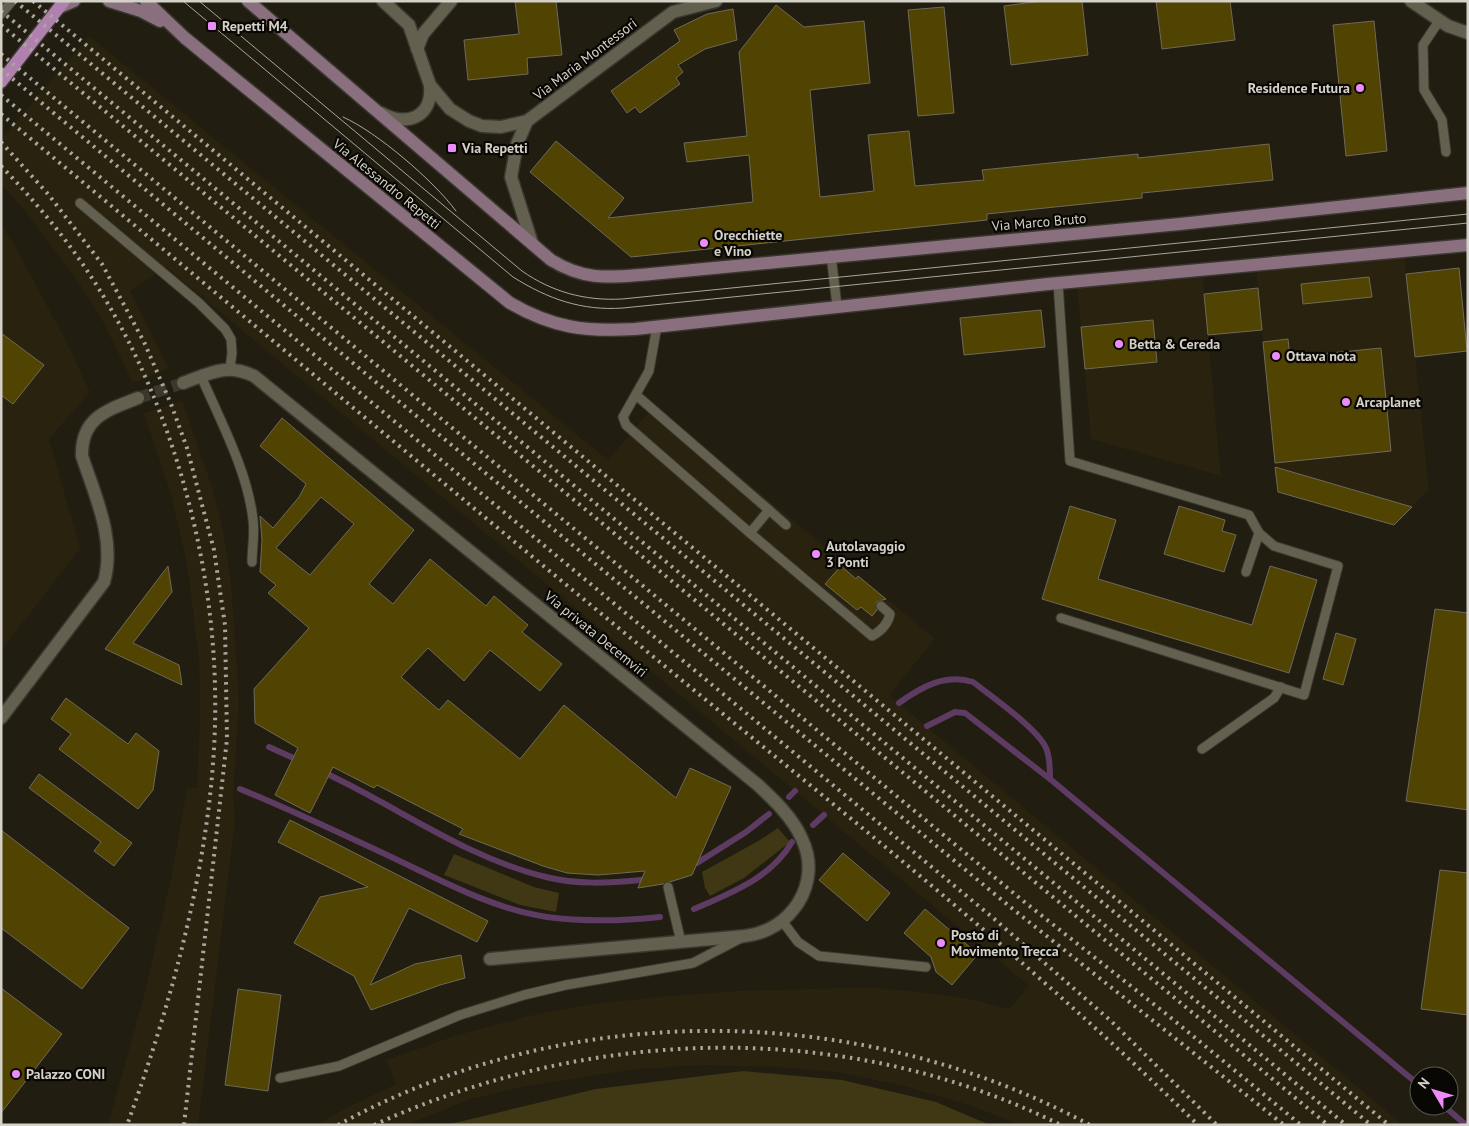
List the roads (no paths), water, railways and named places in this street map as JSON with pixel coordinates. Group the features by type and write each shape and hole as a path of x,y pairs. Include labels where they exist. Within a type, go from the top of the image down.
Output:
{"main road":[{"path":"1,82 62,4 74,1"},
{"path":"109,1 147,14 185,38"},
{"name":"Via Alessandro Repetti","path":"146,1 185,38 510,303 544,320 577,329 635,329 657,326"},
{"path":"248,1 532,243"},
{"name":"Via Marco Bruto","path":"532,243 551,260 576,274 612,276 1180,224 1468,193"},
{"path":"657,326 1058,283 1468,246"}],"street":[{"path":"376,110 393,120 404,120 419,116 430,102 430,85 409,25 383,1"},
{"path":"419,54 423,34 451,1"},
{"name":"Via Maria Montessori","path":"527,121 673,12 716,1"},
{"path":"1411,1 1439,21 1468,33"},
{"path":"430,85 450,109 469,121 482,126 501,126 527,121"},
{"path":"527,121 517,144 511,177 532,243"},
{"path":"182,383 230,368"},
{"name":"Via privata Decemviri","path":"230,368 240,370 265,385 764,790 798,831 808,856 809,872 805,890 796,908 783,922 766,931 745,936 490,959"},
{"path":"1,718 104,582 109,555 108,539 82,456 82,444 91,423 102,414 138,398"}],"lane":[{"path":"1,14 12,1"},
{"path":"1439,21 1423,45 1424,90 1442,120 1446,152"},
{"path":"80,203 200,303 225,328 231,338 230,368"},
{"path":"831,256 837,306"},
{"path":"1058,283 1070,461 1248,515 1258,534 1274,546 1338,566 1304,694 1061,618"},
{"path":"657,326 652,360 636,395 623,417 626,425 872,636 879,632 888,621 890,614 880,606"},
{"path":"202,376 248,495 253,521 252,562"},
{"path":"636,395 786,525"},
{"path":"750,533 769,510"},
{"path":"1246,572 1258,534"},
{"path":"1202,749 1274,698 1281,687"},
{"path":"668,886 681,942"},
{"path":"783,922 798,942 819,956 926,967"},
{"path":"280,1078 339,1066 460,1015 524,995 566,985 693,963 745,936"}],"waterway":[{"path":"899,703 925,687 944,680 953,679 973,682 1013,713 1041,740 1048,755 1050,779 1409,1077"},
{"path":"927,726 955,712 965,713 1050,779"},
{"path":"269,747 300,761"},
{"path":"323,772 351,785 460,844 516,868 558,880 581,882 641,880"},
{"path":"240,789 323,825 457,888 510,909 529,914 575,920 618,920 660,917"},
{"path":"789,797 795,791"},
{"path":"697,863 746,832 769,814"},
{"path":"813,825 824,815"},
{"path":"694,909 736,890 762,875 783,855 792,842"},
{"path":"1456,1116 1466,1125"}],"tunnel":[{"path":"138,398 183,383"}],"tram line":[{"path":"183,1 513,277 539,292 566,302 593,308 623,308 1468,223"},
{"path":"199,1 522,271 545,285 582,297 622,299 1468,214"},
{"path":"343,117 372,134 404,158 434,186 456,211"}],"railway":[{"path":"15,1 1371,1125"},
{"path":"33,1 1389,1125"},
{"path":"1,11 1346,1125"},
{"path":"1,25 1328,1125"},
{"path":"1,54 1022,900 1165,1013 1301,1125"},
{"path":"1,69 408,409 1014,910 1284,1125"},
{"path":"1,95 992,917 1111,1021 1217,1125"},
{"path":"1,114 1002,945 1134,1064 1198,1125"},
{"path":"1,142 48,194 102,264 144,342 171,404 187,448 214,550 225,625 227,739 184,1125"},
{"path":"1,166 46,216 86,269 114,315 139,364 161,416 179,469 194,523 205,578 212,633 215,687 210,797 202,854 191,910 162,1020 127,1125"},
{"path":"338,1125 427,1083 520,1054 617,1036 714,1031 811,1037 908,1055 1001,1084 1090,1125"},
{"path":"374,1125 457,1092 543,1068 630,1053 718,1048 806,1052 893,1066 978,1090 1061,1125"}],"place":[{"name":"Repetti M4","path":"212,26"},
{"name":"Residence Futura","path":"1360,88"},
{"name":"Via Repetti","path":"452,148"},
{"name":"Orecchiette e Vino","path":"704,243"},
{"name":"Betta & Cereda","path":"1119,344"},
{"name":"Ottava nota","path":"1276,356"},
{"name":"Arcaplanet","path":"1346,402"},
{"name":"Autolavaggio 3 Ponti","path":"816,554"},
{"name":"Posto di Movimento Trecca","path":"941,943"},
{"name":"Palazzo CONI","path":"16,1074"}]}
